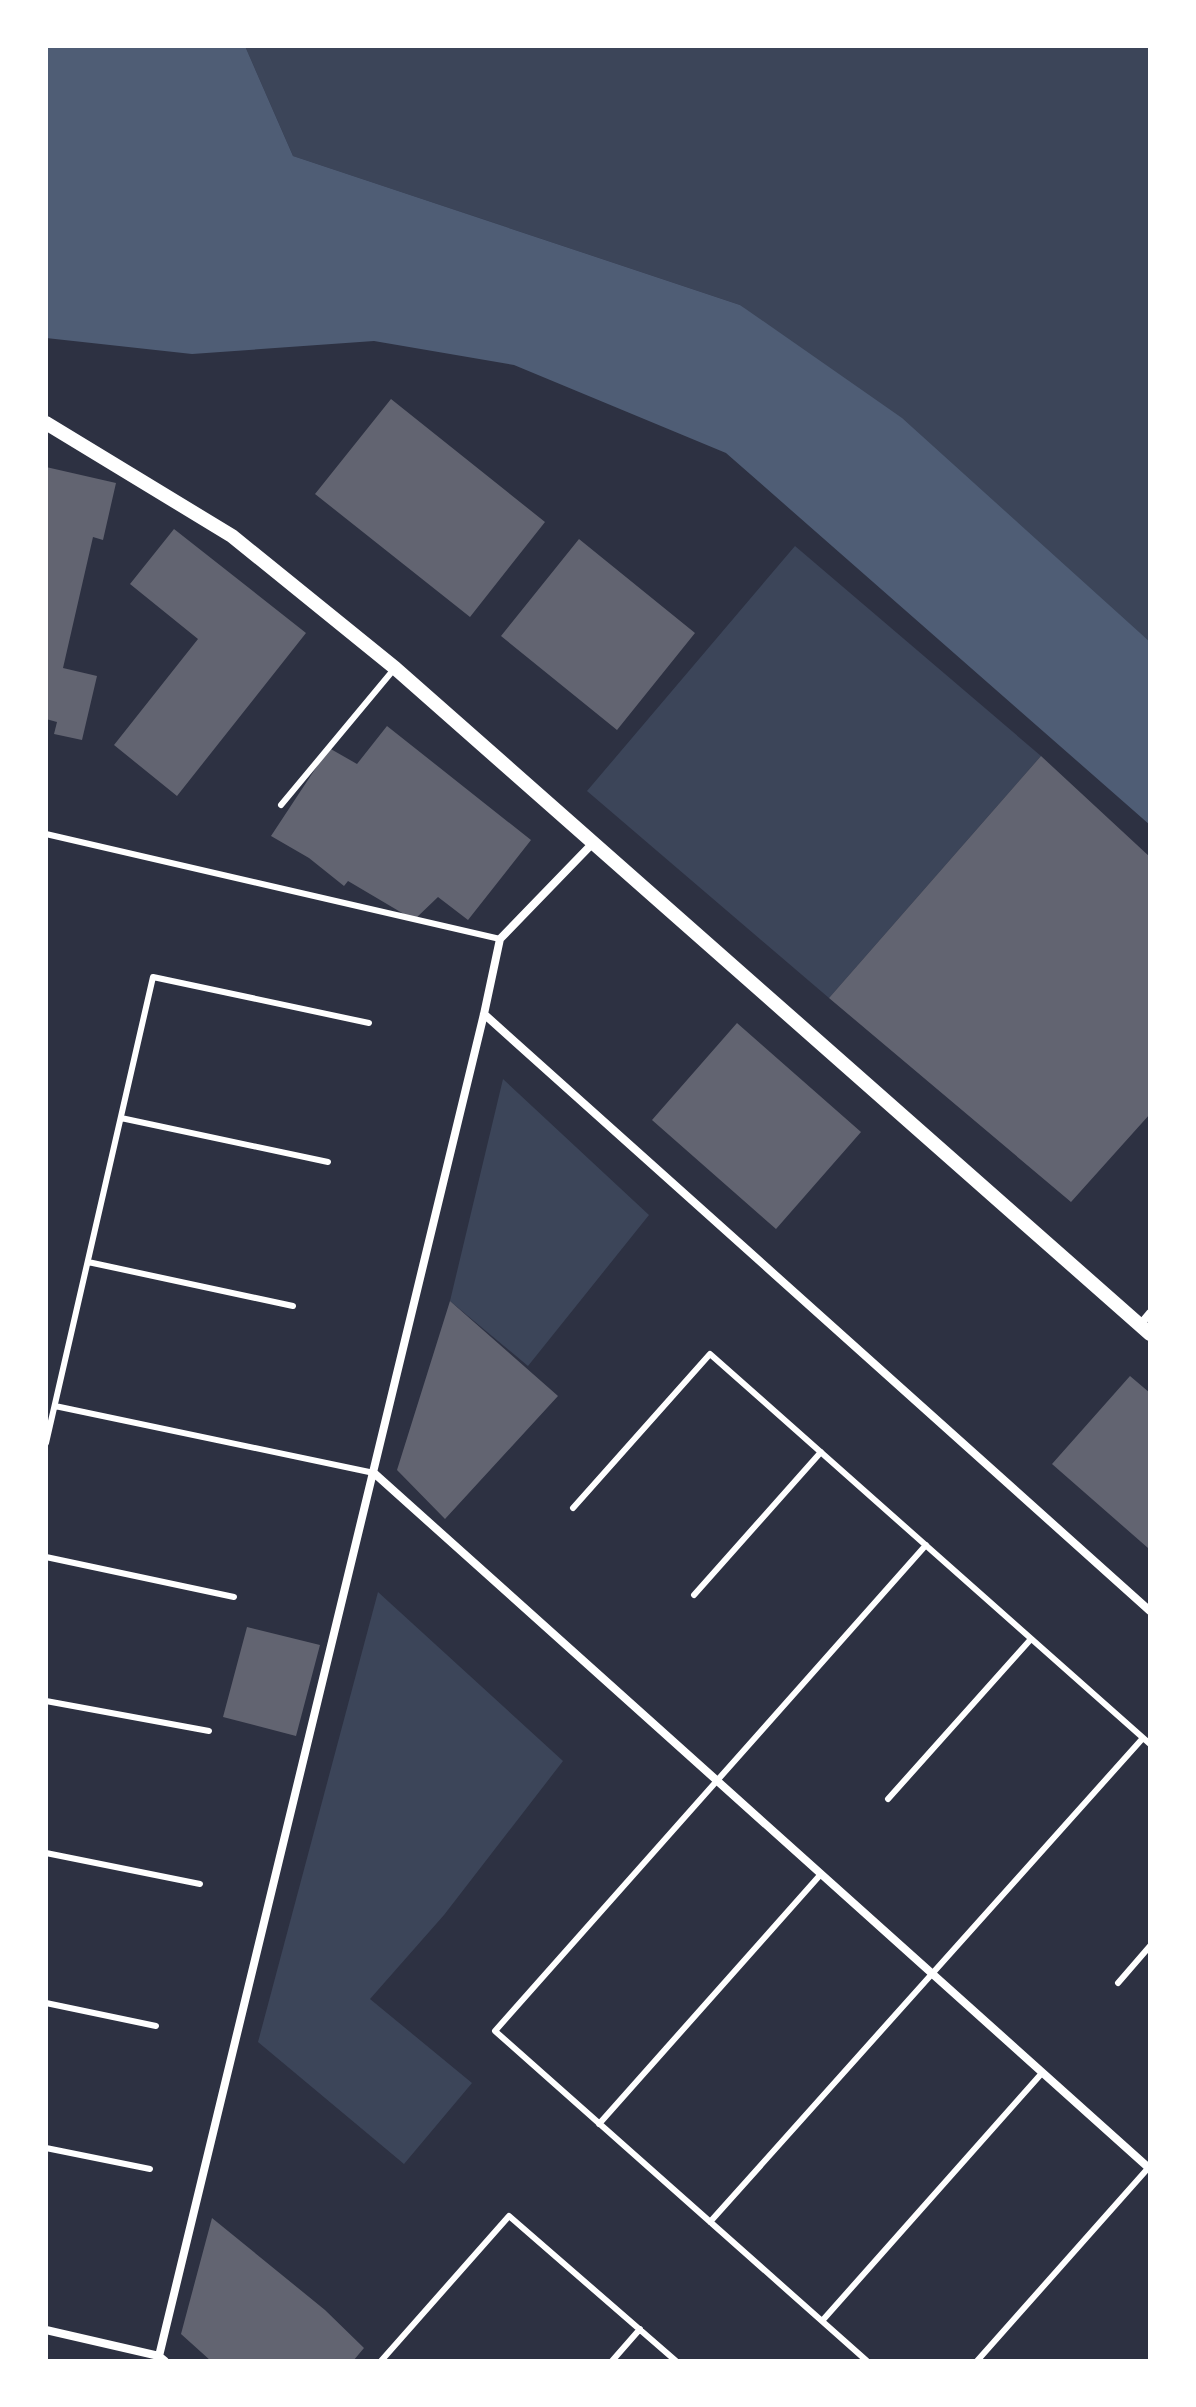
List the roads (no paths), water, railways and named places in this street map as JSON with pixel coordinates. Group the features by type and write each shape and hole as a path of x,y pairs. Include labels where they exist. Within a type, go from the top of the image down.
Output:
{"street":[{"path":"46,423 232,536 395,668 592,844 1147,1324"},
{"path":"46,2330 162,2359 500,939 592,844"},
{"path":"484,1014 1150,1611"},
{"path":"374,1473 1150,2168"}],"lane":[{"path":"281,805 395,668"},
{"path":"46,834 500,939"},
{"path":"46,1443 153,977 369,1023"},
{"path":"121,1118 328,1162"},
{"path":"88,1262 293,1306"},
{"path":"573,1508 710,1354 1150,1744"},
{"path":"55,1406 374,1473"},
{"path":"694,1595 821,1452"},
{"path":"867,2361 495,2031 926,1545"},
{"path":"46,1557 234,1597"},
{"path":"888,1799 1031,1639"},
{"path":"46,1701 209,1731"},
{"path":"710,2222 1143,1738"},
{"path":"46,1853 200,1884"},
{"path":"599,2124 821,1874"},
{"path":"1118,1983 1150,1946"},
{"path":"46,2003 156,2026"},
{"path":"822,2321 1042,2073"},
{"path":"46,2148 150,2169"},
{"path":"977,2361 1150,2168"},
{"path":"381,2361 509,2216 676,2361"},
{"path":"612,2361 640,2329"}]}
